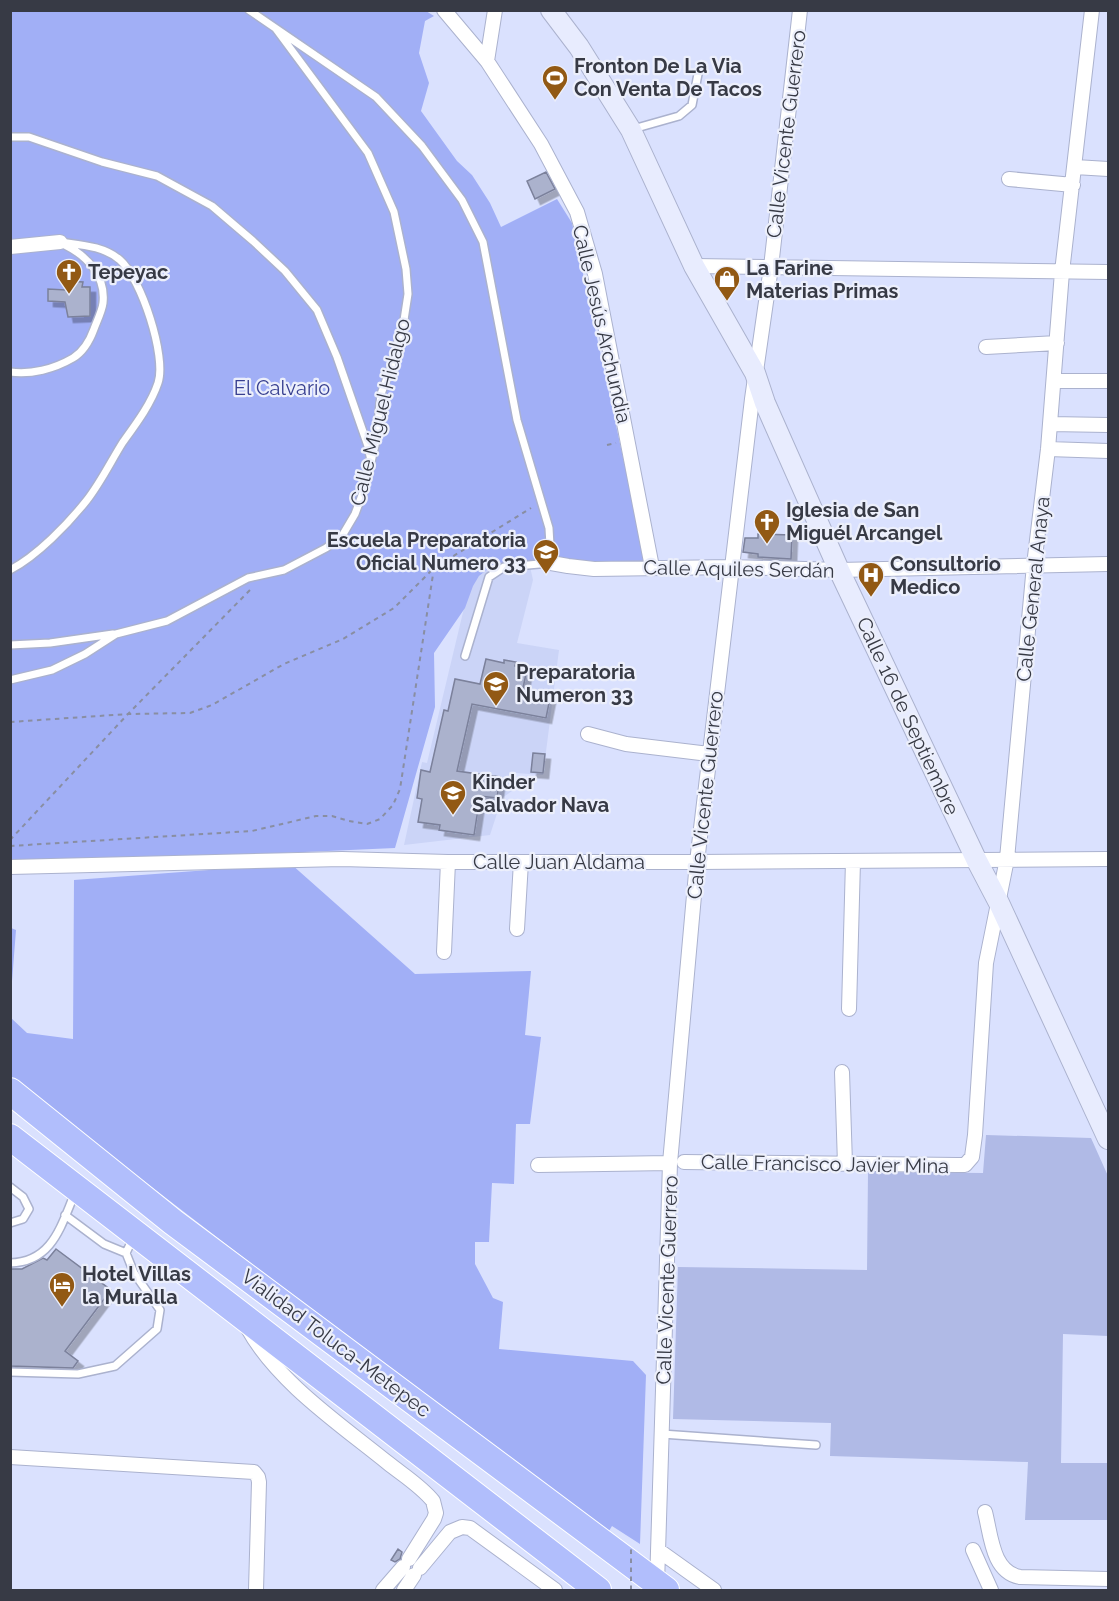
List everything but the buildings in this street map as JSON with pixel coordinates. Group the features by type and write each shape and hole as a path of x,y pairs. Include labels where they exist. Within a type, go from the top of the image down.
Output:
{"highway":[{"name":"Vialidad Toluca-Metepec","path":"10,1091 173,1222 662,1587"},
{"name":"Vialidad Toluca-Metepec","path":"10,1137 77,1188 130,1243 241,1314 598,1590"}],"street":[{"name":"Calle Jesús Archundia","path":"444,10 487,61 541,144 577,212 595,274 652,567"},
{"path":"487,61 495,10"},
{"name":"Calle 16 de Septiembre","path":"551,10 579,47 631,130 694,266 755,373 765,403 839,570 976,860 999,903 1108,1139"},
{"name":"Calle Vicente Guerrero","path":"662,1587 658,1550 662,1434 697,862 755,373 771,267 800,10"},
{"name":"Calle General Anaya","path":"965,1165 972,1156 975,1136 986,963 1007,859 1034,565 1048,449 1062,272 1092,10"},
{"path":"1075,167 1108,169"},
{"path":"1009,179 1073,184"},
{"path":"10,247 60,242"},
{"path":"694,266 1108,273"},
{"path":"986,347 1057,343"},
{"path":"1054,381 1108,381"},
{"path":"1050,424 1108,425"},
{"path":"1048,449 1108,451"},
{"name":"Calle Aquiles Serdán","path":"551,562 577,568 732,567 839,570 1108,564"},
{"path":"588,734 626,744 710,754"},
{"name":"Calle Juan Aldama","path":"10,867 342,859 448,862 697,862 1108,859"},
{"path":"849,1009 853,861"},
{"path":"444,952 448,862"},
{"path":"517,929 521,862"},
{"path":"842,1072 845,1164"},
{"name":"Calle Francisco Javier Mina","path":"538,1165 677,1162 965,1165"},
{"path":"241,1314 267,1358 320,1408 429,1496 435,1508 434,1519 406,1563 383,1590"},
{"path":"10,1457 255,1472 259,1482 256,1590"},
{"path":"985,1512 998,1562 1008,1573 1020,1577 1108,1579"},
{"path":"434,1519 450,1532"},
{"path":"404,1590 450,1532 462,1527 470,1528 555,1590"},
{"path":"658,1550 714,1590"},
{"path":"973,1550 991,1590"}],"lane":[{"path":"249,10 376,97 422,146 462,200 483,242 517,420 549,528 551,562 504,567 489,577 465,656"},
{"name":"Calle Miguel Hidalgo","path":"10,680 52,670 85,654 116,634 167,621 248,578 284,570 326,548 342,536 356,514 376,441 381,394 399,343 404,320 408,294 406,269 394,212 368,153 276,29"},
{"path":"631,130 680,116 692,105 698,74"},
{"path":"10,137 28,137 102,162 157,176 212,206 253,241 285,271 317,310 337,357 368,446 371,464"},
{"path":"10,372 25,374 51,368 74,357 89,341 103,303 102,289 97,272 87,259 60,242"},
{"path":"10,570 27,561 87,500 146,408 159,382 156,335 136,282 129,270 120,261 98,248 60,242"},
{"path":"10,645 50,643 116,634"},
{"path":"10,1187 23,1197 29,1209 23,1219 12,1220"},
{"path":"10,1263 32,1258 54,1242 77,1188"},
{"path":"10,1372 78,1374 115,1366 157,1329 160,1310 134,1273 130,1243 104,1244 65,1215"},
{"path":"662,1434 816,1444"}],"path":[{"path":"10,722 128,714 190,713 212,705 284,664 343,639 394,608 434,568 542,502"},
{"path":"10,846 252,831 316,816 332,816 349,822 367,824 380,819 393,806 400,789 434,568"},
{"path":"10,840 128,714 266,573"},
{"path":"631,1590 632,1546"}],"shaded area":[{"name":"Preparatoria Numeron 33","path":"529,562 533,580 517,643 559,650 543,775 516,773 512,791 502,798 490,835 404,845 422,762 427,763 464,608 472,586 479,576 492,566"},
{"path":"986,1135 1091,1138 1108,1176 1108,1336 1063,1334 1061,1463 1108,1463 1108,1520 1025,1520 1028,1462 830,1456 831,1423 673,1419 678,1267 867,1270 868,1172 983,1173"}],"green space":[{"name":"El Calvario","path":"10,11 426,11 434,16 425,21 419,53 429,83 421,111 457,161 472,175 490,203 501,227 557,199 572,223 646,563 507,562 492,566 479,576 465,608 434,653 435,707 395,848 11,865"},
{"path":"291,864 415,974 531,971 525,1035 541,1037 530,1124 516,1124 514,1184 492,1183 489,1242 475,1242 475,1264 493,1298 503,1302 499,1349 633,1361 646,1375 640,1544 612,1526 606,1536 11,1079 10,1017 27,1033 73,1039 74,880"},
{"path":"10,928 16,930 11,994"}],"place":[{"name":"Fronton De La Via Con Venta De Tacos","path":"555,101"},
{"name":"Tepeyac","path":"69,295"},
{"name":"La Farine Materias Primas","path":"727,302"},
{"name":"Iglesia de San Miguél Arcangel","path":"767,545"},
{"name":"Escuela Preparatoria Oficial Numero 33","path":"546,575"},
{"name":"Consultorio Medico","path":"871,598"},
{"name":"Preparatoria Numeron 33","path":"496,707"},
{"name":"Kinder Salvador Nava","path":"453,816"},
{"name":"Hotel Villas la Muralla","path":"62,1308"}]}
